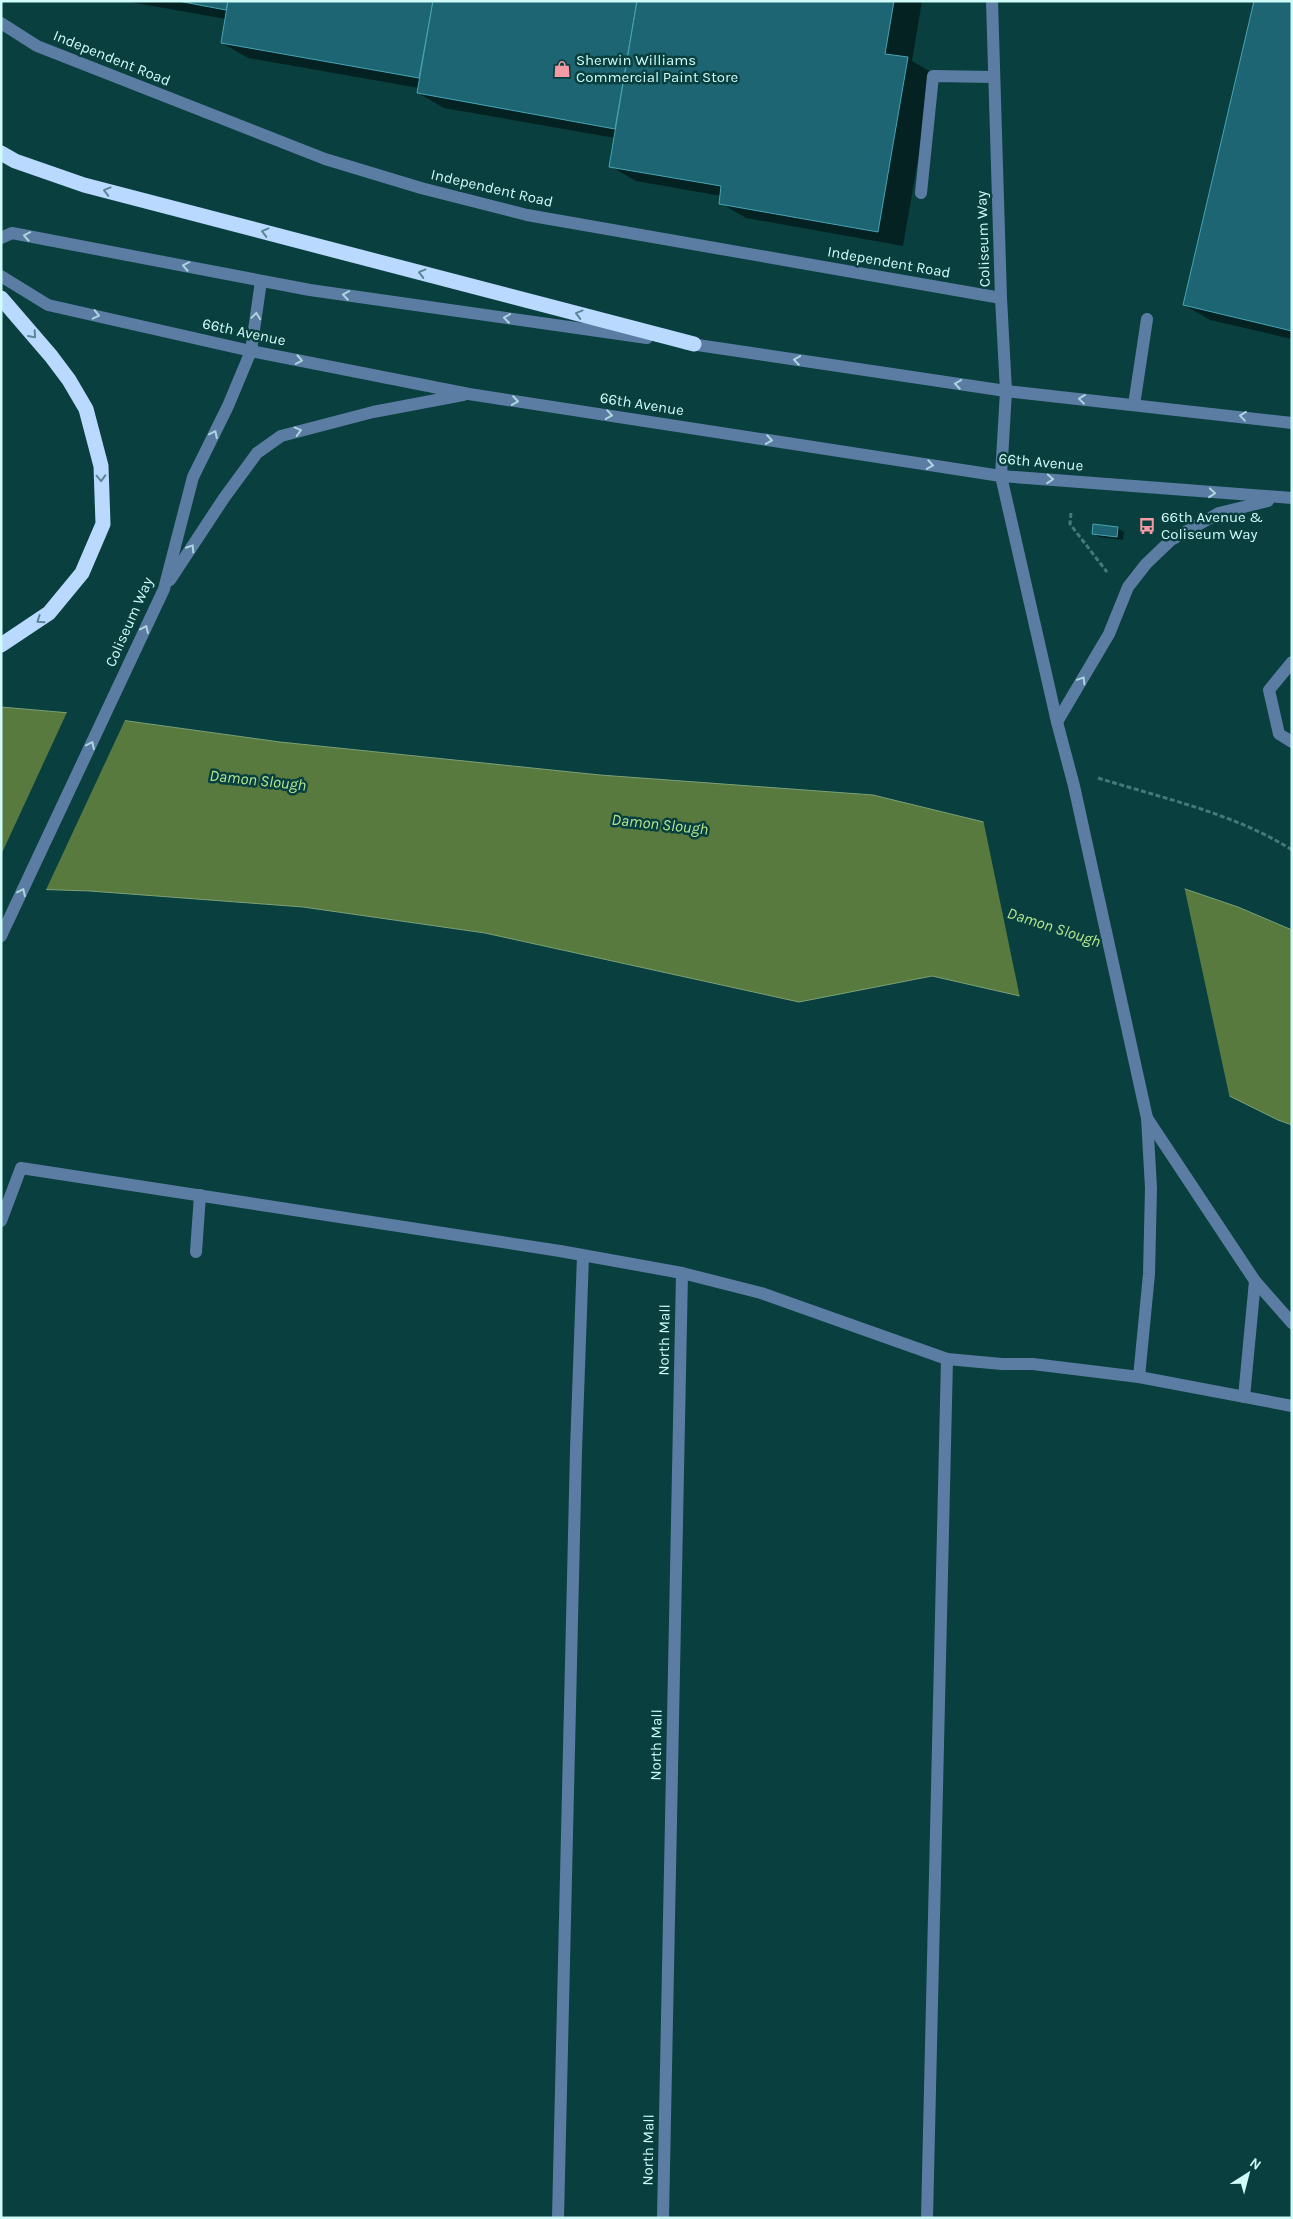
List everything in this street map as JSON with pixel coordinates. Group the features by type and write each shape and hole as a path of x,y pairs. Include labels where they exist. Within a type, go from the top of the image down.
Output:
{"highway":[{"path":"1,153 15,161 84,185 694,344"},
{"path":"1,298 64,372 86,409 101,466 103,524 82,573 49,614 1,645"}],"street":[{"name":"Coliseum Way","path":"992,1 1001,298 1006,391 1001,476 1057,722 1074,786 1147,1118"},
{"name":"Independent Road","path":"1,23 37,46 306,152 421,188 527,215 1001,298"},
{"path":"921,193 933,76 994,77"},
{"path":"1,238 12,233 310,290 694,344 1006,391 1292,422"},
{"name":"66th Avenue","path":"1,276 48,304 251,351 469,394 1001,476 1286,498"},
{"name":"Coliseum Way","path":"1,936 164,588 193,478 228,406 251,351 261,281"},
{"path":"1134,404 1147,319"},
{"path":"164,588 224,498 257,453 280,436 373,412 469,394"},
{"path":"1057,722 1109,634 1128,587 1146,564 1171,540 1219,513 1286,498"},
{"path":"1292,662 1269,690 1279,734 1292,742"},
{"path":"1147,1118 1255,1281 1292,1323"},
{"path":"1139,1377 1150,1274 1151,1188 1147,1118"},
{"path":"1,1221 21,1168 682,1273 761,1293 947,1358 1002,1364 1033,1364 1139,1377 1292,1406"},
{"path":"196,1252 200,1196"},
{"path":"558,2218 576,1450 584,1256"},
{"name":"North Mall","path":"663,2218 682,1273"},
{"path":"1244,1397 1255,1281"},
{"path":"927,2218 947,1358"}],"path":[{"path":"1071,513 1070,524 1104,570 1112,577"},
{"path":"1064,525 1070,524"},
{"path":"1070,770 1214,814 1277,840 1292,850"}],"water":[{"name":"Damon Slough","path":"1,707 70,713 280,742 600,775 873,795 1000,826 1238,907 1292,930 1292,1125 1278,1120 1033,999 932,976 799,1002 485,933 303,907 90,891 1,888"}],"pier":[{"path":"68,710 126,718 45,892 1,890 1,855"},
{"path":"983,819 1184,886 1230,1099 1033,1001 1020,998"}],"building":[{"path":"178,1 228,1 226,10"},
{"path":"228,1 433,1 419,78 221,43"},
{"path":"433,1 637,1 615,129 417,93"},
{"path":"637,1 894,1 885,54 908,57 878,232 719,204 721,186 609,167"},
{"path":"1254,1 1292,1 1292,331 1183,305"},
{"path":"1093,524 1118,527 1117,537 1092,534"}],"place":[{"name":"Sherwin Williams Commercial Paint Store","path":"562,69"},
{"name":"66th Avenue & Coliseum Way","path":"1147,526"}]}
